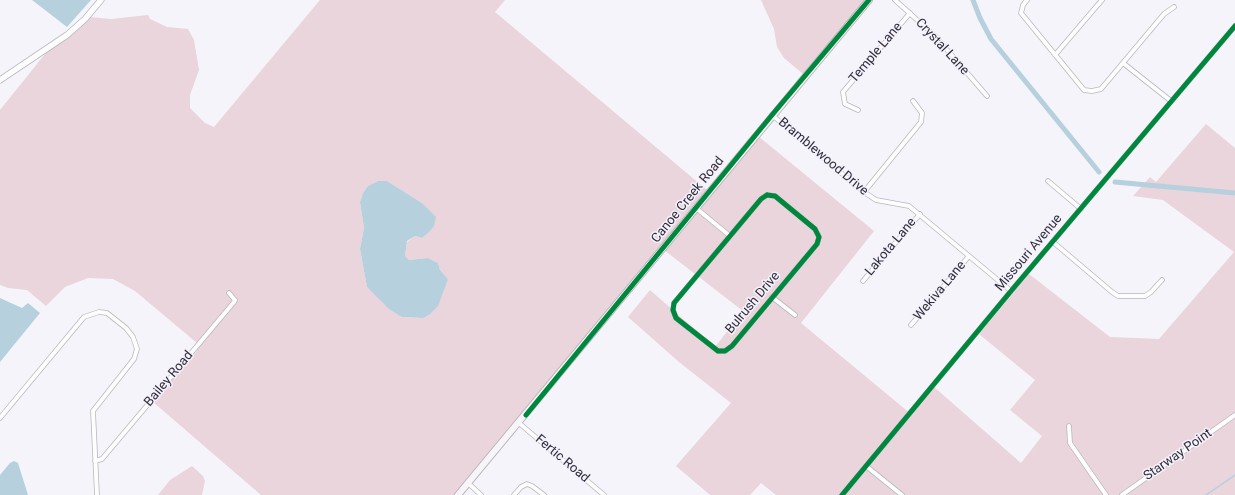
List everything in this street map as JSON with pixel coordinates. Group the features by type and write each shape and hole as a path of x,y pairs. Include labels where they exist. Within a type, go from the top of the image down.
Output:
{"main road":[{"name":"Canoe Creek Road","path":"458,495 869,0"}],"street":[{"path":"0,80 66,35 85,18 101,0"},
{"name":"Crystal Lane","path":"895,0 936,37 987,96"},
{"path":"1027,0 1023,5 1022,13 1084,90 1101,89 1164,14 1174,6"},
{"path":"1055,55 1102,0"},
{"name":"Temple Lane","path":"858,110 846,104 843,92 910,13"},
{"name":"Missouri Avenue","path":"842,495 1011,290 1235,26"},
{"path":"1123,63 1171,101"},
{"path":"864,192 921,122 922,113 913,101"},
{"name":"Bramblewood Drive","path":"772,115 864,192 876,200 909,206 1011,290"},
{"path":"1048,181 1081,209"},
{"name":"Bulrush Drive","path":"767,195 775,196 815,229 819,237 817,244 732,346 725,351 718,351 676,318 673,310 674,303 730,236 761,199 767,195"},
{"path":"696,208 730,236"},
{"name":"Lakota Lane","path":"863,281 920,214"},
{"path":"1053,242 1118,296 1145,296 1162,280"},
{"name":"Wekiva Lane","path":"911,325 969,256"},
{"name":"Bailey Road","path":"95,461 102,460 234,302 235,300 229,293"},
{"path":"772,297 794,315"},
{"path":"0,418 84,317 99,312 107,313 126,328 133,337 137,349 134,359 92,411 97,495"},
{"name":"Starway Point","path":"1122,495 1235,415"},
{"name":"Fertic Road","path":"519,423 604,495"},
{"path":"1069,426 1070,443 1106,495"},
{"path":"866,466 902,495"},
{"path":"468,483 482,495"},
{"path":"514,495 527,484 544,495"}],"shaded area":[{"path":"320,0 505,0 495,12 707,190 455,495 261,495 153,402 197,351 194,348 197,343 135,291 113,279 88,278 65,287 46,306 27,290 8,288 0,285 0,110 49,49 90,17 111,19 148,15 150,19 167,27 188,29 194,40 199,70 190,95 190,108 205,123 214,127","holes":["378,181 387,181 422,203 434,226 422,238 415,236 407,242 405,256 409,260 428,258 438,263 440,270 448,279 423,318 402,317 367,287 360,249 364,228 360,202 363,193 368,186"]},
{"path":"761,0 866,0 803,74 784,58 777,47 774,29"},
{"path":"1206,124 1235,148 1235,495 776,495 761,483 750,495 710,495 676,466 731,403 679,362 628,317 650,290 715,347 743,311 664,250 758,136 874,231 801,323 911,414 934,387 1021,463 1042,436 1010,410 1035,380 979,334 1029,274 1110,337 1159,339 1234,252 1163,200 1133,196 1150,177 1156,182"},
{"path":"192,466 203,476 205,481 202,495 158,495 170,480"}],"water":[{"path":"32,0 91,0 67,27"},
{"path":"378,181 387,181 422,203 436,217 434,226 422,238 415,236 407,241 405,256 409,260 428,258 438,263 440,270 448,279 438,306 430,314 423,318 402,317 389,309 367,287 360,249 364,228 360,202 363,193 368,186"},
{"path":"0,298 22,308 28,303 40,313 0,362"},
{"path":"14,461 18,463 28,495 0,495 0,475 10,463"}],"waterway":[{"path":"973,0 991,39 1099,172"},
{"path":"1115,182 1235,193"},
{"path":"1206,495 1235,475"}],"cycle path":[{"path":"526,415 772,115 869,0"},
{"path":"842,495 1011,291 1235,26"},
{"path":"767,195 775,196 815,229 819,237 817,244 732,346 725,351 718,351 676,318 673,310 674,303 761,199 767,195"}]}
